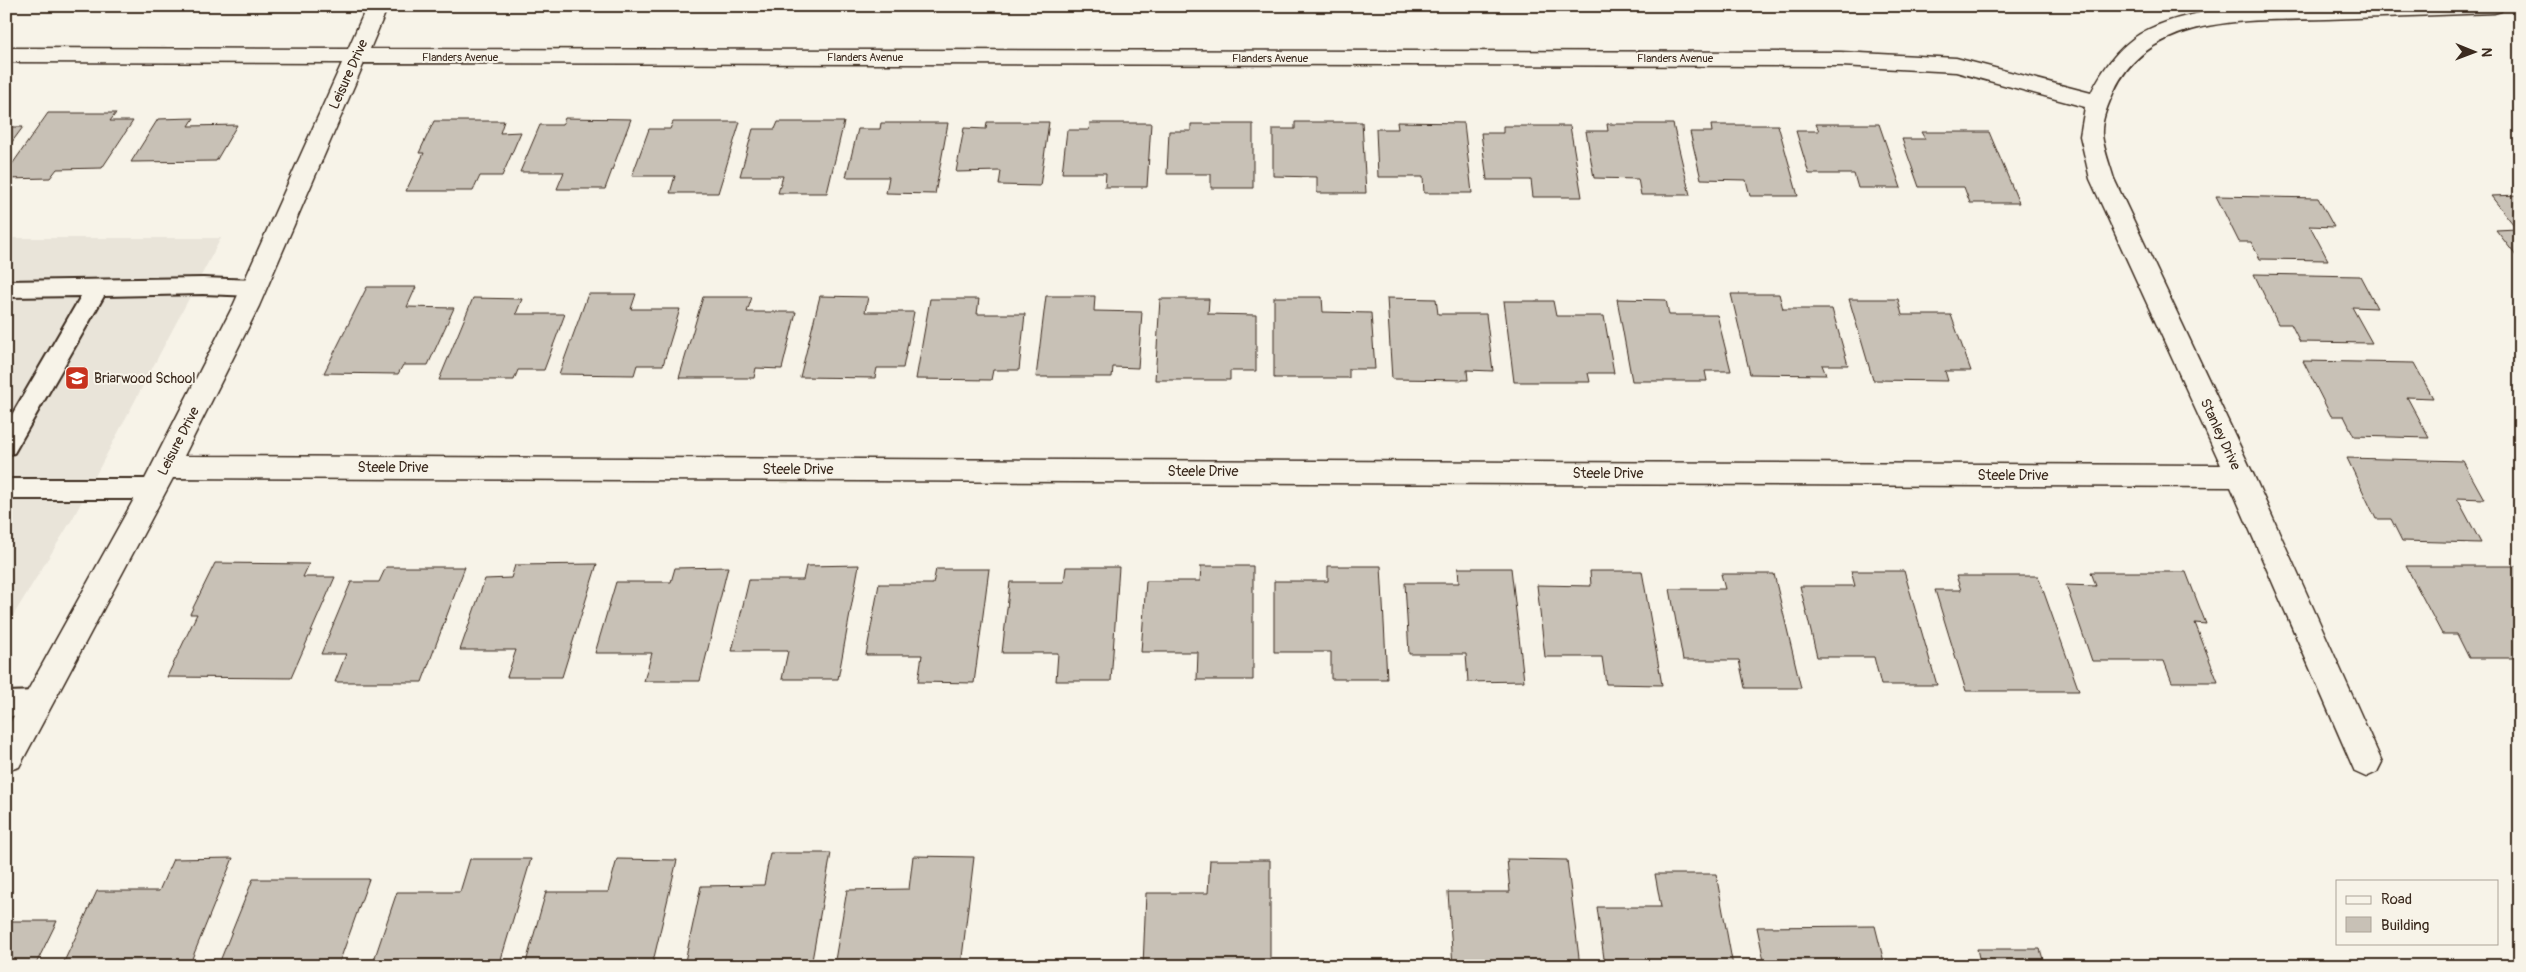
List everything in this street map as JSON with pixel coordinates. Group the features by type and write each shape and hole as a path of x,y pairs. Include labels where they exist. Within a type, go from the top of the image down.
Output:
{"street":[{"name":"Leisure Drive","path":"8,757 160,478 254,288 378,6"},
{"path":"2098,103 2111,78 2127,55 2156,34 2207,21 2260,14 2494,6"},
{"name":"Flanders Avenue","path":"6,55 1841,58 1956,65 2007,76 2098,103"},
{"name":"Stanley Drive","path":"2098,103 2090,132 2102,178 2240,476 2366,762"},
{"name":"Steele Drive","path":"160,478 2240,476"}],"lane":[{"path":"6,446 97,288"},
{"path":"6,289 254,288"},
{"path":"6,489 160,478"},
{"path":"6,704 38,703"}],"shaded area":[{"name":"Briarwood School","path":"6,238 221,238 73,518 6,627"}],"building":[{"path":"48,113 116,113 110,121 133,121 102,168 57,169 50,178 6,179 6,173"},
{"path":"194,118 189,126 237,125 216,161 131,162 158,119"},
{"path":"565,118 631,119 605,189 557,189 564,172 520,172 540,125 562,125"},
{"path":"434,121 504,121 500,133 521,132 502,176 480,176 473,191 406,191 424,153 419,153"},
{"path":"673,122 740,122 718,193 670,193 675,176 632,176 649,129 670,129"},
{"path":"778,122 844,122 827,193 778,193 783,176 740,176 753,129 775,129"},
{"path":"987,122 1049,122 1040,186 999,185 1001,171 956,172 964,128 986,129"},
{"path":"1295,122 1362,122 1366,193 1317,193 1317,177 1273,176 1273,129 1295,129"},
{"path":"1397,122 1464,123 1472,193 1424,193 1423,177 1378,177 1376,129 1398,129"},
{"path":"881,123 948,123 935,194 886,193 889,177 846,177 858,129 880,129"},
{"path":"1090,123 1151,123 1147,187 1105,187 1106,173 1062,173 1067,130 1089,130"},
{"path":"1191,124 1253,124 1253,188 1211,188 1211,174 1167,174 1169,131 1191,131"},
{"path":"1607,124 1673,124 1690,195 1641,195 1638,179 1594,178 1586,131 1608,131"},
{"path":"1816,124 1879,124 1901,188 1858,188 1854,174 1809,174 1796,131 1819,131"},
{"path":"1711,125 1778,125 1798,196 1750,196 1746,180 1701,179 1690,132 1712,132"},
{"path":"1503,126 1570,126 1582,197 1533,197 1531,180 1487,180 1481,133 1503,133"},
{"path":"6,127 23,127 6,150"},
{"path":"1921,132 1989,132 2019,203 1970,203 1964,187 1919,187 1902,139 1925,139"},
{"path":"2520,195 2520,261 2496,230 2517,229 2491,196"},
{"path":"2216,196 2318,198 2334,227 2310,226 2328,260 2260,259 2251,242 2239,242"},
{"path":"2254,274 2360,276 2377,308 2352,307 2372,343 2300,342 2291,324 2278,324"},
{"path":"367,287 416,287 407,307 454,308 428,365 403,365 398,374 324,373"},
{"path":"588,294 636,294 631,309 680,309 663,365 637,365 634,375 559,374"},
{"path":"1731,294 1779,294 1783,309 1832,309 1848,365 1822,365 1826,375 1750,374"},
{"path":"820,296 868,297 865,312 914,312 903,368 877,368 875,378 800,377"},
{"path":"1046,296 1095,296 1094,311 1142,312 1138,368 1113,367 1112,377 1036,377"},
{"path":"703,297 752,297 747,312 796,312 782,369 756,368 754,378 679,378"},
{"path":"1274,297 1322,297 1323,312 1371,313 1375,369 1349,369 1349,378 1274,378"},
{"path":"473,298 522,299 516,314 565,314 544,370 518,370 514,380 439,380"},
{"path":"1387,298 1436,299 1438,314 1486,314 1493,371 1467,370 1468,380 1392,379"},
{"path":"930,299 979,299 977,314 1025,314 1019,370 993,370 991,380 916,379"},
{"path":"1160,299 1209,299 1208,314 1256,315 1256,371 1230,371 1230,380 1155,380"},
{"path":"1617,299 1666,300 1669,315 1717,315 1731,371 1705,371 1707,381 1632,381"},
{"path":"1849,299 1898,299 1902,315 1951,315 1971,371 1945,371 1948,381 1873,380"},
{"path":"1504,301 1553,301 1556,316 1604,316 1614,373 1588,373 1590,382 1514,382"},
{"path":"2303,361 2414,363 2433,398 2407,397 2429,438 2354,436 2344,416 2331,416"},
{"path":"2347,458 2463,461 2484,499 2457,498 2481,543 2402,541 2391,519 2376,519"},
{"path":"215,563 309,564 303,577 335,577 291,678 167,677 197,614 190,614"},
{"path":"597,564 562,677 507,677 516,650 460,650 485,579 511,578 515,565"},
{"path":"859,565 838,679 782,679 788,651 732,651 749,580 803,580 806,566"},
{"path":"1201,566 1253,566 1253,680 1197,680 1198,652 1141,652 1146,581 1200,581"},
{"path":"1328,566 1381,566 1387,679 1331,679 1331,652 1274,652 1274,581 1328,581"},
{"path":"2406,566 2520,566 2520,658 2469,658 2457,634 2442,634"},
{"path":"386,567 465,567 422,682 335,682 346,654 321,654 351,582 379,582"},
{"path":"728,567 700,681 644,681 652,653 595,653 616,582 671,582 675,568"},
{"path":"1066,567 1119,567 1111,681 1056,681 1058,653 1002,653 1010,582 1064,582"},
{"path":"1458,568 1511,568 1524,681 1468,682 1466,654 1409,654 1405,583 1459,583"},
{"path":"936,569 989,569 974,683 918,682 922,655 866,655 879,584 933,584"},
{"path":"1590,571 1642,571 1662,685 1606,684 1602,657 1545,657 1537,585 1591,586"},
{"path":"1851,571 1904,571 1937,685 1881,685 1874,657 1817,657 1800,586 1855,586"},
{"path":"2091,572 2186,572 2206,624 2195,623 2218,682 2172,682 2164,661 2092,661 2066,585 2096,586"},
{"path":"1721,574 1774,574 1801,688 1745,688 1739,660 1683,660 1670,589 1725,589"},
{"path":"1956,576 2038,576 2079,691 1966,691 1935,590 1961,590"},
{"path":"770,853 831,853 811,966 684,966 701,886 764,885"},
{"path":"913,856 974,857 961,966 834,966 847,890 909,889"},
{"path":"233,858 189,966 62,966 97,891 159,891 173,859"},
{"path":"470,859 531,859 499,966 372,966 397,892 460,892"},
{"path":"617,859 677,860 652,966 525,966 546,892 608,892"},
{"path":"1507,859 1567,860 1580,966 1453,966 1448,892 1510,892"},
{"path":"1210,860 1270,860 1270,966 1143,966 1146,893 1208,893"},
{"path":"1655,874 1716,874 1733,966 1605,966 1597,907 1661,907"},
{"path":"253,879 369,879 338,966 218,966"},
{"path":"6,921 57,921 35,966 6,966"},
{"path":"1875,926 1885,966 1765,966 1757,927"},
{"path":"1977,949 2040,949 2045,966 1981,966"}],"place":[{"name":"Briarwood School","path":"77,378"}]}
